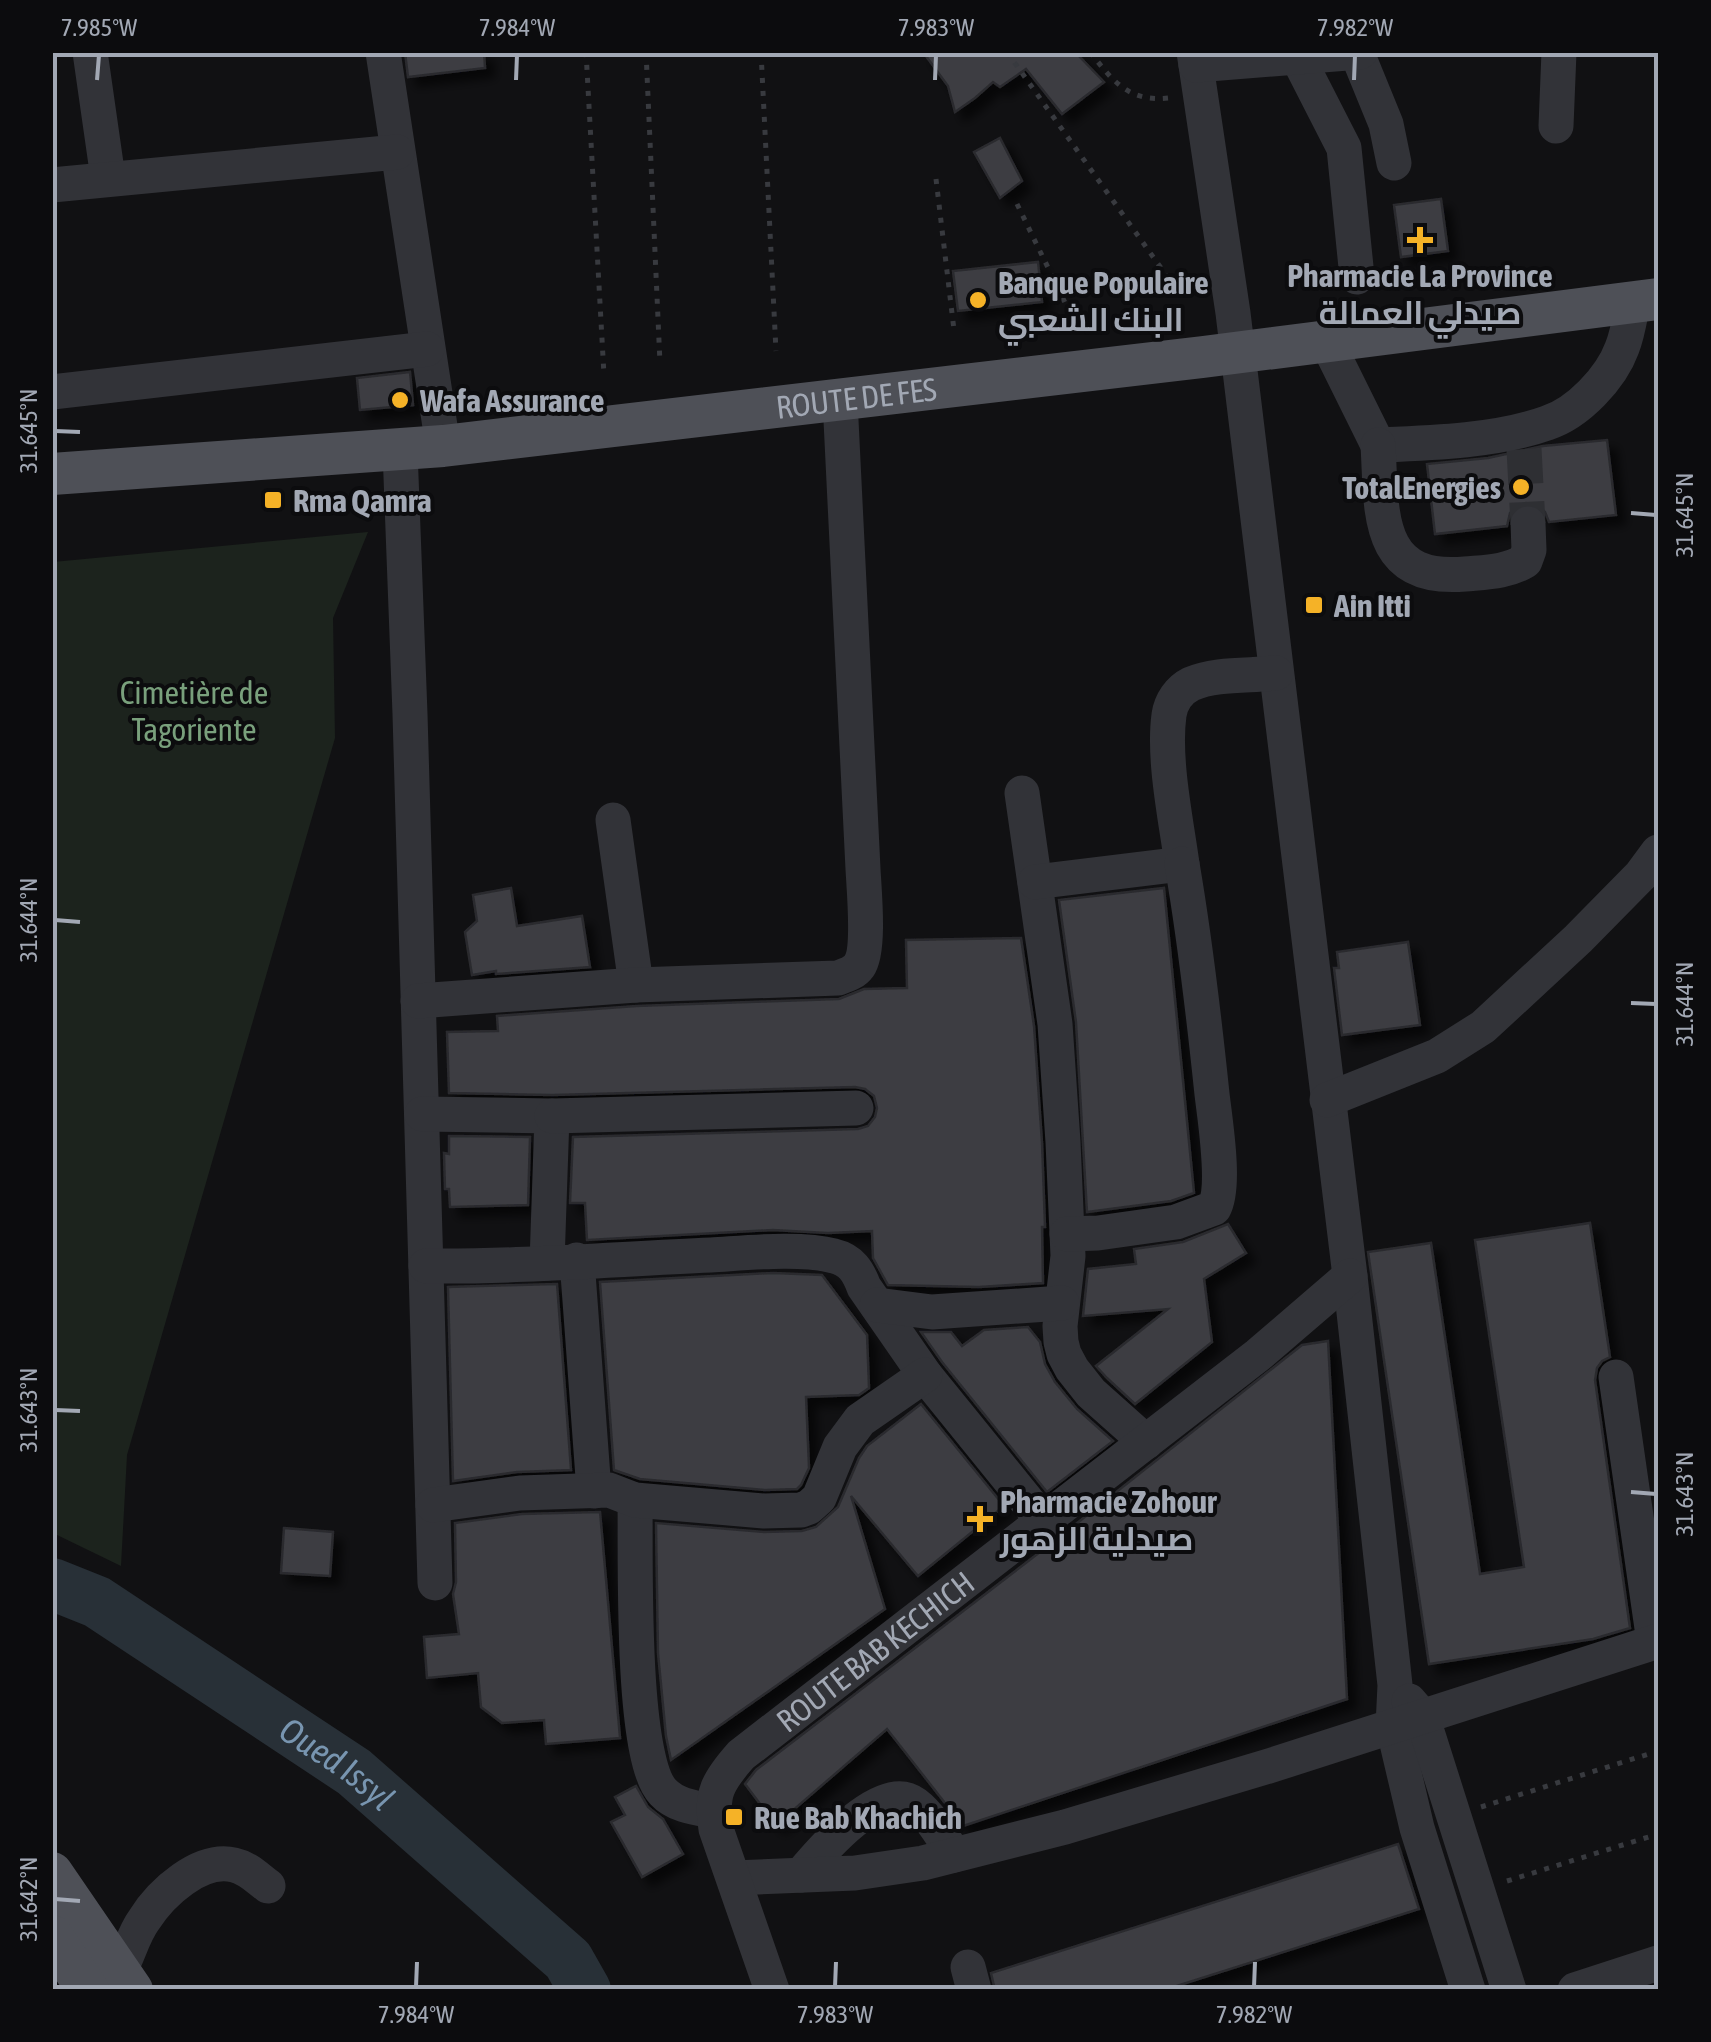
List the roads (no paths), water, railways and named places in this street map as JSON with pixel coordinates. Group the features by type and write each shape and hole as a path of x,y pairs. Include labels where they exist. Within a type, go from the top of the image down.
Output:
{"main road":[{"name":"ROUTE DE FES","path":"52,474 443,446 1327,342 1646,300"},
{"path":"52,1872 111,1985"},
{"path":"52,1936 111,1985"}],"street":[{"path":"90,52 108,178"},
{"path":"383,52 443,446"},
{"path":"1394,163 1386,124 1359,52 1298,55 1196,71 1238,352 1350,1276 1395,1685 1407,1721 1453,1816 1509,1990"},
{"path":"1556,126 1559,52"},
{"path":"1298,55 1344,148 1357,277"},
{"path":"52,185 397,152"},
{"path":"1378,445 1477,437 1524,439 1573,410 1606,375 1646,300"},
{"path":"1327,342 1378,445 1386,530 1402,560 1415,568 1458,574 1515,567 1525,561 1529,550 1528,524"},
{"path":"52,392 428,350"},
{"path":"418,1001 636,985 838,978 854,972 864,956 863,869 840,400"},
{"path":"400,450 435,1583"},
{"path":"1066,1234 1176,1222 1214,1208 1220,1198 1198,957 1170,765 1169,712 1176,697 1192,684 1276,674"},
{"path":"1022,793 1056,1024 1068,1256 1061,1342 1072,1369 1091,1392 1146,1442"},
{"path":"612,820 636,985"},
{"path":"1035,882 1182,864"},
{"path":"1327,1100 1437,1056 1483,1027 1653,871"},
{"path":"422,1114 552,1116 856,1108"},
{"path":"552,1116 562,1262 594,1491"},
{"path":"426,1266 818,1252 838,1256 850,1262 925,1375 1044,1522"},
{"name":"ROUTE BAB KECHICH","path":"713,1811 715,1792 724,1773 741,1755 1258,1355 1350,1276"},
{"path":"877,1305 932,1312 1062,1303"},
{"path":"432,1506 520,1493 609,1490 635,1500 801,1510 819,1498 848,1433 925,1375"},
{"path":"734,1878 855,1873 923,1863 1065,1827 1656,1641 1616,1376"},
{"path":"635,1500 639,1678 652,1774 663,1792 686,1806 713,1811 772,1990"},
{"path":"1407,1721 1417,1828 1468,1990"},
{"path":"801,1875 849,1825 886,1800 898,1798 915,1804 954,1855"},
{"path":"111,1985 144,1920 162,1897 198,1871 215,1864 230,1864 245,1868 268,1886"},
{"path":"1574,1990 1658,1963"}],"waterway":[{"name":"Oued Issyl","path":"52,1584 97,1602 354,1772 568,1960 585,1990"}],"tunnel":[{"path":"1524,449 1528,524"}],"place":[{"name":"Pharmacie La Province صيدلي العمالة","path":"1420,240"},
{"name":"Banque Populaire البنك الشعبي","path":"978,300"},
{"name":"Wafa Assurance","path":"400,400"},
{"name":"TotalEnergies","path":"1521,487"},
{"name":"Rma Qamra","path":"273,500"},
{"name":"Ain Itti","path":"1314,605"},
{"name":"Pharmacie Zohour صيدلية الزهور","path":"980,1519"},
{"name":"Rue Bab Khachich","path":"734,1817"}],"park label":[{"name":"Cimetière de Tagoriente","path":"194,710"}]}
